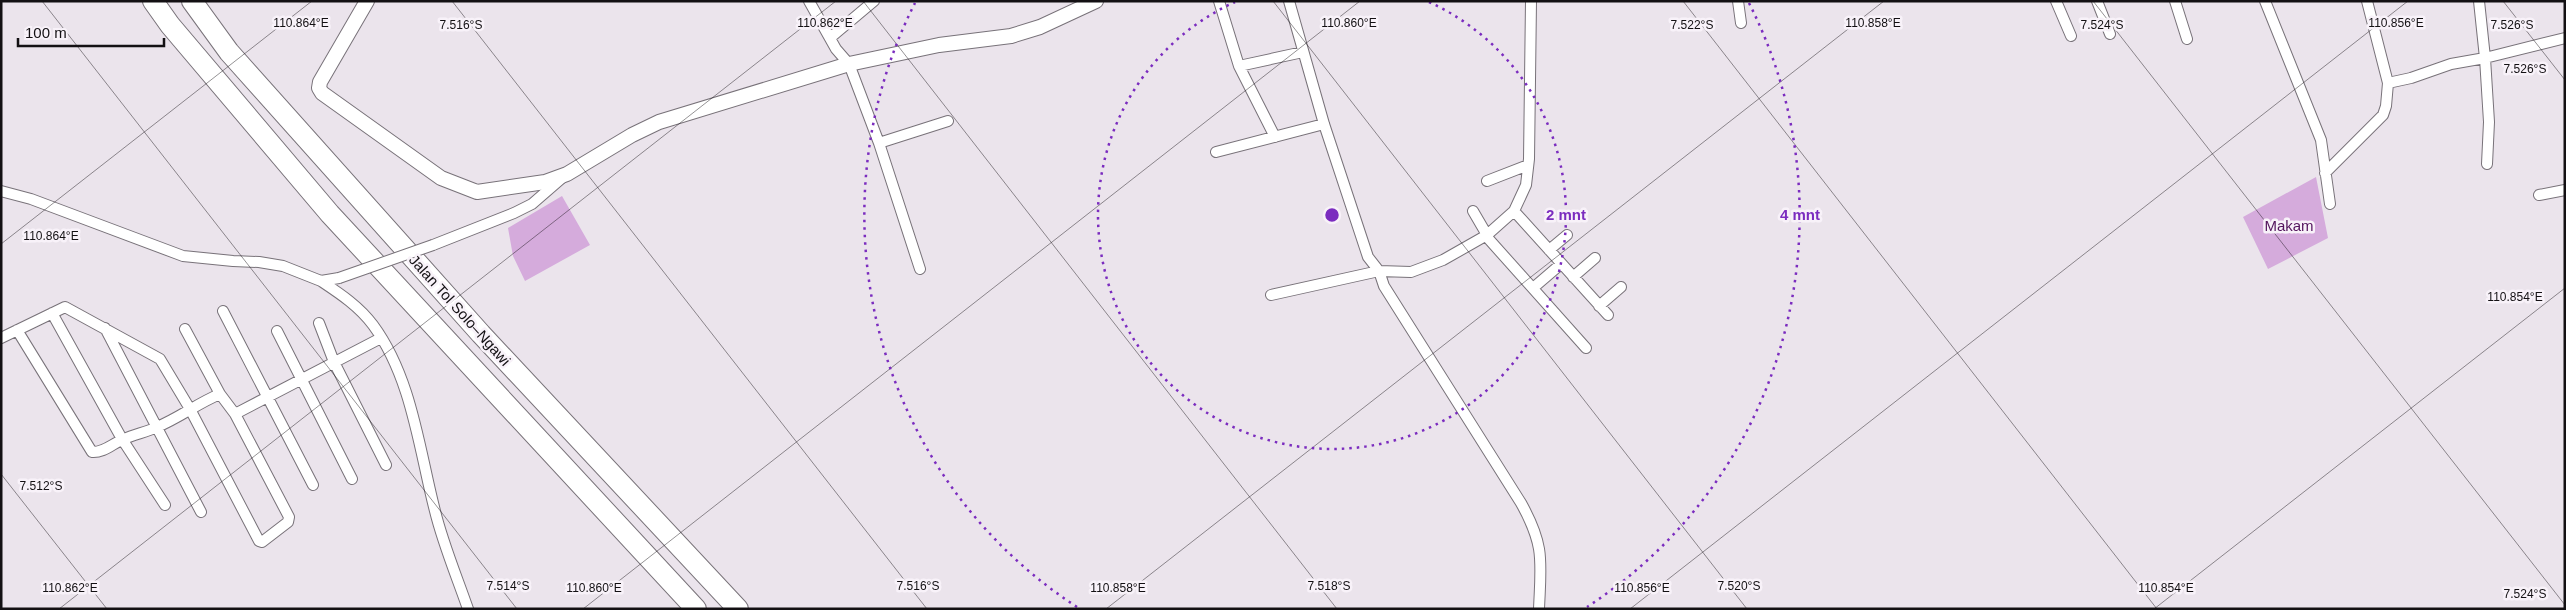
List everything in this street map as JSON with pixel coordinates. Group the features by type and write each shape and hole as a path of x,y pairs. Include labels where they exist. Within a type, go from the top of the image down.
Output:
{"highway":[{"name":"Jalan Tol Solo–Ngawi","path":"154,1 170,25 330,214 696,609"},
{"name":"Jalan Tol Solo–Ngawi","path":"192,1 229,52 480,334 738,609"}],"street":[{"path":"367,1 320,82 319,88 326,98 441,178 464,189 477,192 495,191 546,182 567,174"},
{"path":"809,1 836,49 849,64 879,142 920,269"},
{"path":"830,38 874,1"},
{"path":"320,280 339,278 433,245 477,229 526,207 567,174 632,135 659,122 849,64 939,45 1011,36 1040,27 1096,1"},
{"path":"1219,1 1238,66 1274,137"},
{"path":"1289,1 1324,124 1360,239 1368,257 1379,271 1384,286 1532,522 1539,543 1541,559 1539,609"},
{"path":"1271,296 1379,271 1411,272 1427,267 1486,235 1514,211 1526,184 1528,165 1531,1"},
{"path":"1738,1 1740,23"},
{"path":"2056,1 2070,36"},
{"path":"2097,1 2110,34"},
{"path":"2175,1 2187,39"},
{"path":"2265,1 2321,140 2330,204"},
{"path":"2325,173 2383,115 2386,106 2388,83 2367,1"},
{"path":"2479,1 2485,58 2488,122 2486,164"},
{"path":"2388,83 2411,78 2451,64 2485,58 2565,38"},
{"path":"1238,66 1303,52"},
{"path":"879,142 948,121"},
{"path":"1216,152 1324,124"},
{"path":"1487,181 1528,165"},
{"path":"2539,195 2565,190"},
{"path":"1,191 31,199 182,256 259,262 283,266 320,280 363,313 381,338 401,378 413,418 436,514 468,609"},
{"path":"1473,211 1486,235 1586,348"},
{"path":"1514,211 1608,316"},
{"path":"1549,250 1567,235"},
{"path":"1574,277 1594,258"},
{"path":"1533,288 1561,264"},
{"path":"1599,306 1620,287"},
{"path":"1,338 65,307 158,356 190,410 260,542 288,522 289,518 235,414 220,394 185,329"},
{"path":"223,311 312,485"},
{"path":"52,313 122,439 165,505"},
{"path":"318,323 334,362 386,465"},
{"path":"105,328 158,427 200,512"},
{"path":"17,330 92,452 101,452 122,439 158,427 220,394"},
{"path":"277,331 352,479"},
{"path":"235,414 381,338"}],"green space":[{"name":"Makam","path":"2316,177 2328,238 2268,269 2243,217"},
{"path":"562,196 590,245 525,281 513,256 508,228"}]}
